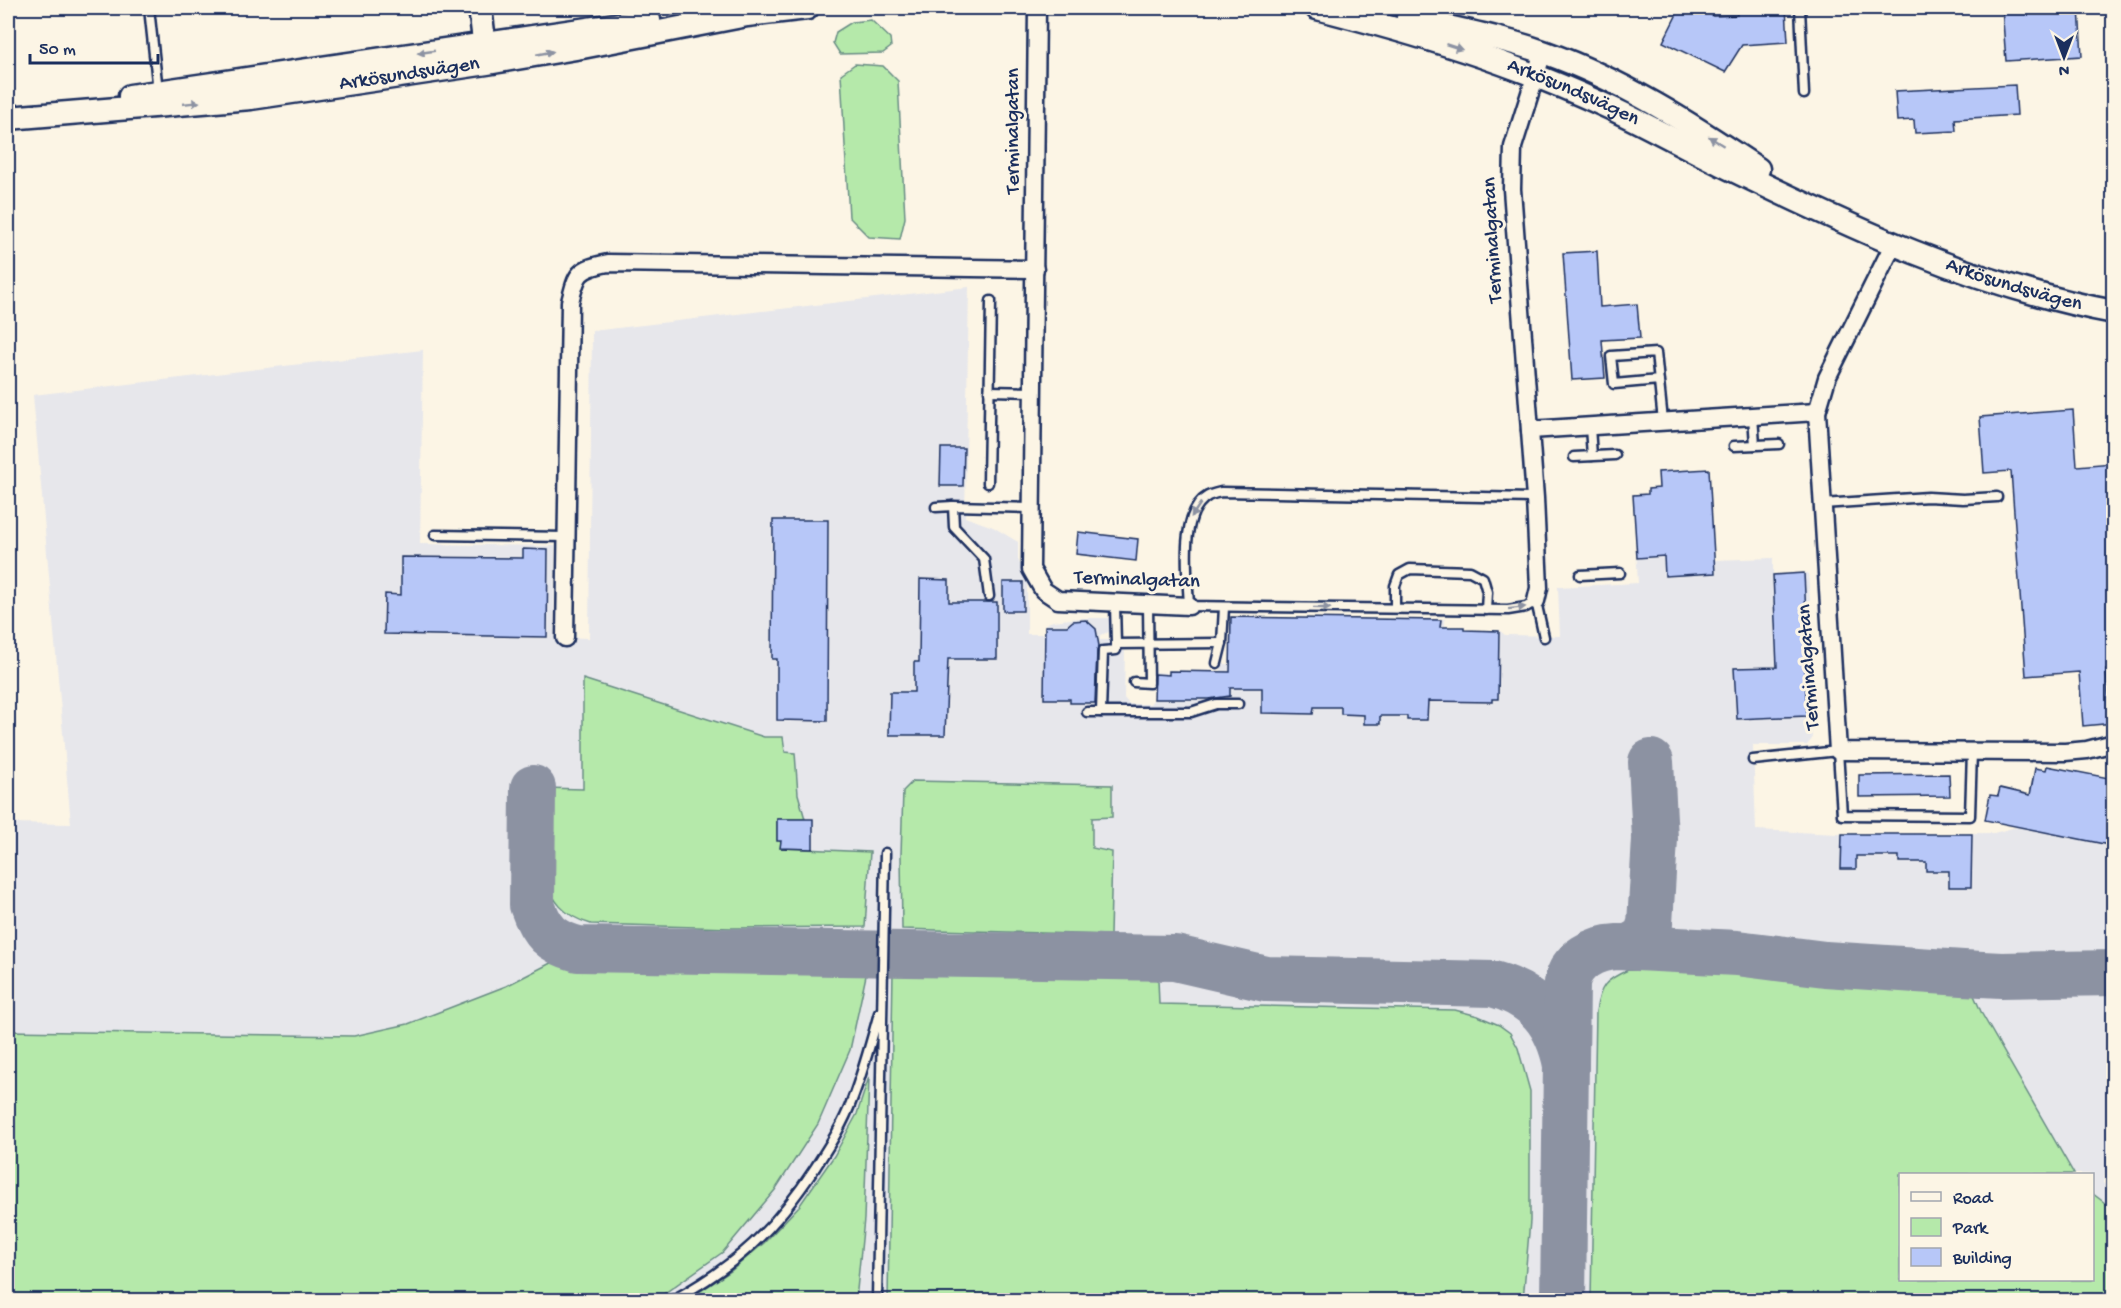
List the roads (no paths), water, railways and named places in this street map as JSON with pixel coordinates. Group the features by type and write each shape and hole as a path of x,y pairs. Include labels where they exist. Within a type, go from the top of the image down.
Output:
{"main road":[{"path":"480,8 486,53"},
{"name":"Arkösundsvägen","path":"8,118 486,53 731,8"},
{"name":"Arkösundsvägen","path":"486,53 582,47 747,15 807,8"},
{"name":"Arkösundsvägen","path":"1317,8 1396,28 1535,75 1605,105 1722,164 1893,245 1994,283 2114,312"},
{"name":"Arkösundsvägen","path":"1363,8 1512,42 1543,51 1597,74 1660,106 1817,208"}],"street":[{"name":"Terminalgatan","path":"1037,8 1031,569 1043,590 1058,600 1189,606"},
{"name":"Terminalgatan","path":"1536,601 1539,588 1535,498 1512,189 1513,147 1543,51"},
{"name":"Terminalgatan","path":"1893,245 1827,378 1817,412 1838,751 2065,752 2087,750 2114,743"},
{"path":"565,638 570,302 576,278 589,267 608,263 1035,269"},
{"path":"1530,430 1817,412"}],"lane":[{"path":"149,8 159,99"},
{"path":"1800,8 1804,94"},
{"path":"988,483 991,301"},
{"path":"1659,380 1614,384 1611,356 1656,353 1659,380 1663,421"},
{"path":"989,391 1033,392"},
{"path":"1753,416 1755,445"},
{"path":"1590,427 1592,456"},
{"path":"1734,446 1779,444"},
{"path":"1574,457 1615,455"},
{"path":"1189,606 1190,520 1196,508 1207,497 1221,492 1535,498"},
{"path":"1822,504 1928,497 1963,499 1997,497"},
{"path":"953,506 954,527 984,559 989,596"},
{"path":"936,507 1031,508"},
{"path":"435,535 566,537"},
{"path":"1395,608 1395,586 1399,574 1410,569 1470,572 1483,578 1487,592 1486,610"},
{"path":"1580,575 1620,573"},
{"path":"1536,601 1544,637"},
{"name":"Terminalgatan","path":"1189,606 1486,610 1526,607 1536,601"},
{"path":"1101,712 1103,651 1116,650 1115,604"},
{"path":"1134,682 1149,683 1148,605"},
{"path":"1217,663 1222,643 1224,607"},
{"path":"1116,644 1222,643"},
{"path":"1088,712 1191,712 1216,704 1238,704"},
{"path":"1753,760 1838,751 1842,815 1970,816 1972,751"},
{"path":"877,1300 885,853"},
{"path":"673,1300 739,1258 772,1226 796,1197 837,1135 852,1100 883,1002"}]}
